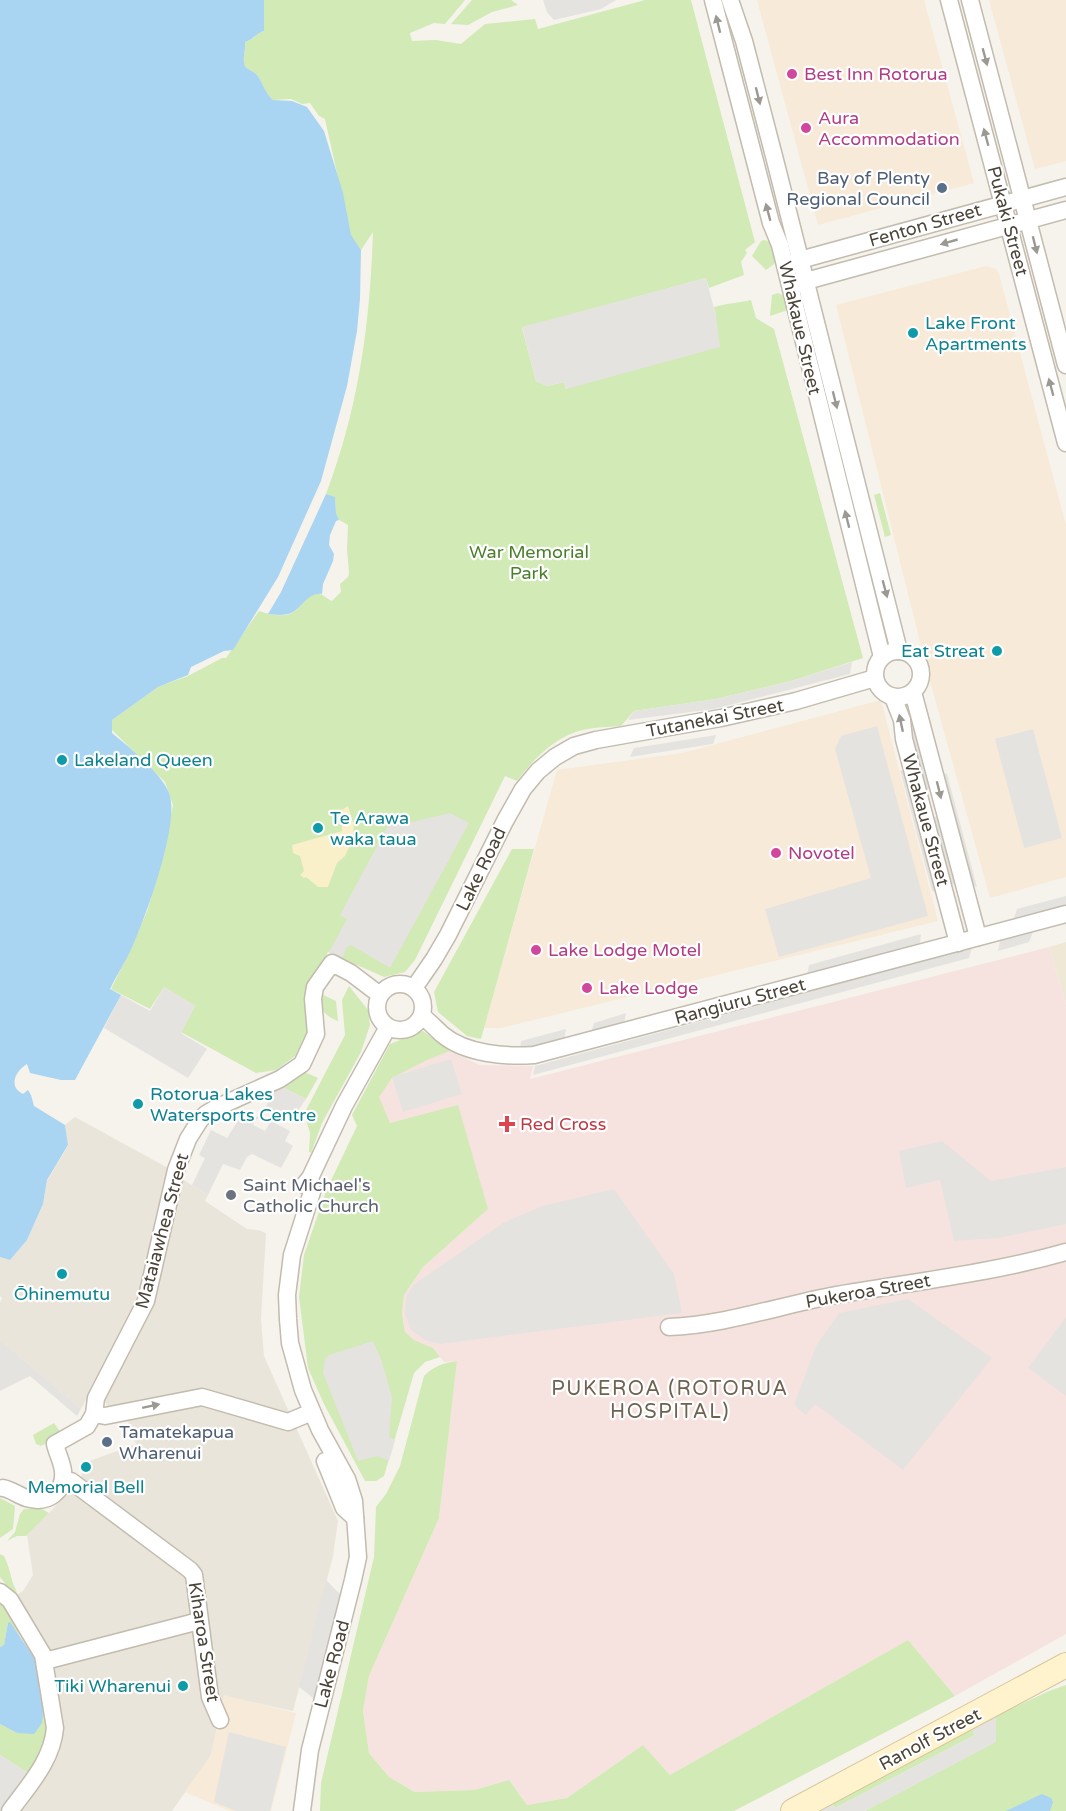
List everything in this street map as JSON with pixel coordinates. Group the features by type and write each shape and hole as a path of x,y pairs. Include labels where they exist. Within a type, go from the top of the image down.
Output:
{"main road":[{"name":"Ranolf Street","path":"793,1811 1066,1665"}],"street":[{"name":"Whakaue Street","path":"713,0 761,188 795,274 894,625 899,651"},
{"name":"Whakaue Street","path":"730,0 744,41 882,657"},
{"name":"Pukaki Street","path":"949,0 1066,443"},
{"name":"Pukaki Street","path":"970,0 1066,365"},
{"name":"Fenton Street","path":"795,274 1004,204 1066,187"},
{"name":"Fenton Street","path":"795,274 879,262 1066,210"},
{"path":"899,651 914,657 921,670 920,683 913,693 900,698 881,690 875,678 875,670 882,657 887,653 899,651"},
{"name":"Tutanekai Street","path":"555,757 574,746 596,740 721,718 796,701 875,678"},
{"name":"Whakaue Street","path":"913,693 978,937"},
{"name":"Whakaue Street","path":"893,697 902,720 904,739 958,943"},
{"name":"Lake Road","path":"414,988 448,935 505,821 524,789 538,771 555,757"},
{"name":"Rangiuru Street","path":"422,1016 444,1037 471,1049 499,1056 534,1055 1066,914"},
{"name":"Mataiawhea Street","path":"94,1414 96,1398 146,1301 171,1191 185,1146 200,1120 206,1114 280,1079 305,1060 316,1034 313,999 315,987 332,963 380,995"},
{"path":"399,983 414,988 423,1001 422,1016 414,1026 394,1030 388,1027 379,1016 377,1002 380,995 384,989 399,983"},
{"name":"Lake Road","path":"302,1811 310,1750 358,1557 355,1518 344,1508 307,1415 288,1380 278,1282 282,1251 302,1188 310,1178 344,1106 388,1027"},
{"name":"Pukeroa Street","path":"669,1327 720,1321 824,1298 972,1272 1066,1252"},
{"path":"12,1492 48,1499 62,1485 63,1472 55,1444 87,1426 94,1414 105,1416 202,1397 288,1422 307,1415"},
{"name":"Kiharoa Street","path":"71,1480 194,1575 210,1697 220,1720"},
{"path":"0,1585 5,1596 36,1640 45,1661 54,1717 54,1738 47,1759 10,1811"},
{"path":"45,1661 199,1621"}],"shaded area":[{"path":"543,0 616,0 601,9 554,20 547,12"},
{"path":"757,0 924,0 974,183 818,225"},
{"path":"989,0 1066,0 1066,161 1035,169"},
{"path":"986,266 996,269 999,274 1066,525 1066,877 990,898 927,670 836,305"},
{"path":"706,278 716,316 720,347 566,389 564,382 547,386 536,381 522,327"},
{"path":"852,662 850,674 714,709 628,720 634,711 716,699 791,681"},
{"path":"881,700 938,921 501,1028 484,1028 557,770 682,753"},
{"path":"915,725 931,786 924,793 908,733"},
{"path":"877,726 928,916 779,957 765,909 871,878 835,749 841,736"},
{"path":"1033,729 1062,838 1024,848 995,739"},
{"path":"716,735 713,744 630,757 634,748"},
{"path":"900,770 909,773 942,894 932,891"},
{"path":"938,771 947,774 977,887 968,884"},
{"path":"450,813 469,823 390,968 351,945 347,947 342,958 329,952 347,919 340,915 390,822 400,825"},
{"path":"939,814 957,881 950,887 932,820"},
{"path":"1066,896 1066,905 1014,918 1017,909"},
{"path":"1033,932 1029,942 998,951 1000,941"},
{"path":"921,934 920,943 807,975 809,965"},
{"path":"1066,942 1066,1005 1049,947"},
{"path":"1049,947 1066,1005 1066,1634 955,1696 908,1640 670,1775 643,1745 567,1798 527,1805 509,1780 474,1790 416,1792 389,1777 369,1753 363,1709 369,1676 439,1518 457,1361 444,1362 433,1348 414,1340 405,1332 402,1314 404,1295 423,1267 488,1209 390,1123 378,1097 392,1078 427,1059 450,1051 480,1065 533,1066 530,1079"},
{"path":"972,948 969,958 533,1075 535,1066"},
{"path":"164,987 195,1006 181,1033 207,1049 188,1078 104,1028 121,995 150,1011"},
{"path":"626,1013 624,1024 591,1033 594,1023"},
{"path":"566,1029 564,1040 520,1050 521,1041"},
{"path":"451,1059 462,1094 403,1112 392,1077"},
{"path":"283,1085 284,1088 306,1099 293,1118 264,1111 272,1092"},
{"path":"241,1116 263,1117 255,1120 253,1125 265,1131 271,1121 290,1131 285,1141 293,1146 281,1168 252,1154 247,1157 240,1170 223,1164 208,1195 192,1185 205,1158 199,1155 211,1130 227,1138"},
{"path":"75,1117 168,1168 141,1300 81,1409 0,1340 2,1298 0,1296 0,1257 10,1260 27,1240 43,1204 47,1181 68,1146 65,1125"},
{"path":"942,1141 991,1181 1066,1167 1066,1224 999,1238 954,1241 940,1180 906,1188 899,1151"},
{"path":"182,1179 208,1195 205,1201 247,1229 266,1233 261,1319 264,1356 338,1521 333,1556 293,1711 224,1696 211,1755 172,1811 21,1811 53,1763 58,1753 62,1734 62,1717 53,1664 15,1596 23,1591 33,1575 27,1535 53,1509 68,1490 73,1478 81,1477 82,1473 90,1470 87,1462 136,1444 128,1422 107,1406 104,1399"},
{"path":"614,1189 674,1274 682,1313 440,1344 425,1340 411,1330 405,1314 406,1297 413,1285 503,1223 542,1206"},
{"path":"908,1299 992,1358 903,1470 815,1404 806,1415 794,1405 816,1346 839,1313"},
{"path":"1066,1317 1066,1396 1028,1368"},
{"path":"0,1340 81,1409 77,1416 30,1376 0,1391"},
{"path":"373,1341 392,1397 389,1437 395,1440 389,1461 378,1456 358,1461 323,1373 325,1359 329,1355"},
{"path":"326,1580 348,1602 321,1704 299,1687"},
{"path":"224,1695 296,1713 271,1811 229,1811 185,1792 211,1755"},
{"path":"996,1716 996,1742 865,1811 817,1811 831,1802 835,1808 975,1735 972,1729"},
{"path":"229,1732 286,1747 270,1811 236,1811 214,1802"},
{"path":"0,1755 28,1773 2,1811 0,1811"}],"green space":[{"name":"War Memorial Park","path":"264,0 465,0 445,24 434,23 410,33 412,41 436,40 461,44 485,24 535,19 538,29 645,0 691,0 755,242 745,250 747,253 741,262 744,275 709,288 706,278 522,328 536,381 547,386 564,382 566,389 716,316 714,307 751,300 756,318 774,329 863,658 791,681 716,699 634,711 621,726 588,729 564,737 538,757 517,781 505,776 415,960 405,972 384,977 328,952 310,982 309,1028 295,1056 276,1070 256,1073 181,1032 195,1006 164,987 150,1009 111,989 148,909 173,805 165,782 111,729 112,720 158,687 226,658 259,611 276,615 288,614 315,594 332,601 341,592 340,584 349,573 348,525 339,520 335,498 326,494 347,429 361,364 369,299 373,232 361,250 351,237 325,119 319,116 310,103 302,104 291,99 273,100 257,75 244,65 245,42 264,31"},
{"path":"472,0 511,0 518,5 492,12 468,25 451,24"},
{"path":"764,240 772,242 776,257 774,264 766,270 752,256"},
{"path":"778,293 786,297 791,309 770,316 772,295"},
{"path":"880,493 891,535 885,537 874,495"},
{"path":"512,849 534,849 481,1039 467,1036 438,1012 434,992"},
{"path":"349,986 368,1010 370,1025 361,1052 322,1123 311,1153 309,1152 310,1133 304,1114 345,1035 342,1000"},
{"path":"321,994 336,1001 338,1021 324,1011"},
{"path":"423,1031 450,1051 392,1078 379,1097 390,1123 458,1105 488,1209 423,1267 404,1295 402,1314 405,1332 414,1340 433,1348 440,1357 425,1362 414,1373 384,1476 376,1481 365,1481 324,1404 308,1368 299,1297 304,1255 326,1191 357,1126 352,1115 390,1044"},
{"path":"302,1071 318,1078 306,1099 284,1088"},
{"path":"457,1361 439,1518 369,1676 363,1710 369,1753 389,1777 415,1792 474,1790 509,1780 527,1805 567,1798 643,1745 670,1775 908,1640 955,1696 734,1811 320,1811 321,1783 374,1557 376,1507 386,1494 400,1466 424,1376 439,1366"},
{"path":"54,1423 62,1434 41,1446 36,1444 33,1435"},
{"path":"0,1498 15,1506 13,1529 0,1538"},
{"path":"24,1509 42,1509 49,1513 26,1536 17,1536 7,1541 15,1532 20,1514"},
{"path":"0,1554 4,1556 8,1565 17,1593 15,1596 0,1577"},
{"path":"0,1599 39,1656 51,1724 47,1743 28,1773 0,1755 0,1724 17,1733 35,1659 20,1635 8,1623 4,1645 0,1647"},
{"path":"1066,1685 1066,1811 865,1811 995,1742 996,1716"},
{"path":"972,1729 975,1735 835,1808 831,1802"}],"sand":[{"path":"348,806 354,826 352,841 345,856 337,863 328,887 318,887 300,875 304,871 300,856 293,853 292,845 342,831 342,826 346,824 342,810"}],"water":[{"path":"0,0 264,0 264,31 245,42 244,65 257,75 273,100 292,101 307,107 324,131 343,193 351,235 361,250 357,331 347,386 321,481 278,577 233,650 224,651 191,667 188,675 158,687 112,720 112,733 144,761 159,777 169,793 170,826 166,848 144,919 130,952 110,989 121,995 75,1080 61,1080 30,1073 27,1064 19,1071 15,1079 18,1091 23,1094 28,1090 34,1106 65,1125 68,1145 47,1180 43,1204 27,1240 10,1260 0,1257"},
{"path":"326,494 335,497 339,520 336,521 330,535 329,545 334,554 323,584 322,594 313,595 290,613 268,614 281,592"},
{"path":"10,1622 35,1659 43,1712 42,1723 34,1734 17,1733 0,1724 0,1647 4,1645"},
{"path":"1042,1794 1051,1798 1053,1802 1050,1811 1006,1811"}],"place":[{"name":"Best Inn Rotorua","path":"792,74"},
{"name":"Aura Accommodation","path":"806,128"},
{"name":"Bay of Plenty Regional Council","path":"942,188"},
{"name":"Lake Front Apartments","path":"913,333"},
{"name":"Eat Streat","path":"997,651"},
{"name":"Lakeland Queen","path":"62,760"},
{"name":"Te Arawa waka taua","path":"318,828"},
{"name":"Novotel","path":"776,853"},
{"name":"Lake Lodge Motel","path":"536,950"},
{"name":"Lake Lodge","path":"587,988"},
{"name":"Rotorua Lakes Watersports Centre","path":"138,1104"},
{"name":"Red Cross","path":"507,1124"},
{"name":"Saint Michael's Catholic Church","path":"231,1195"},
{"name":"Ōhinemutu","path":"62,1274"},
{"name":"Tamatekapua Wharenui","path":"107,1442"},
{"name":"Memorial Bell","path":"86,1467"},
{"name":"Tiki Wharenui","path":"183,1686"}],"district":[{"name":"PUKEROA (ROTORUA HOSPITAL)","path":"670,1400"}]}
